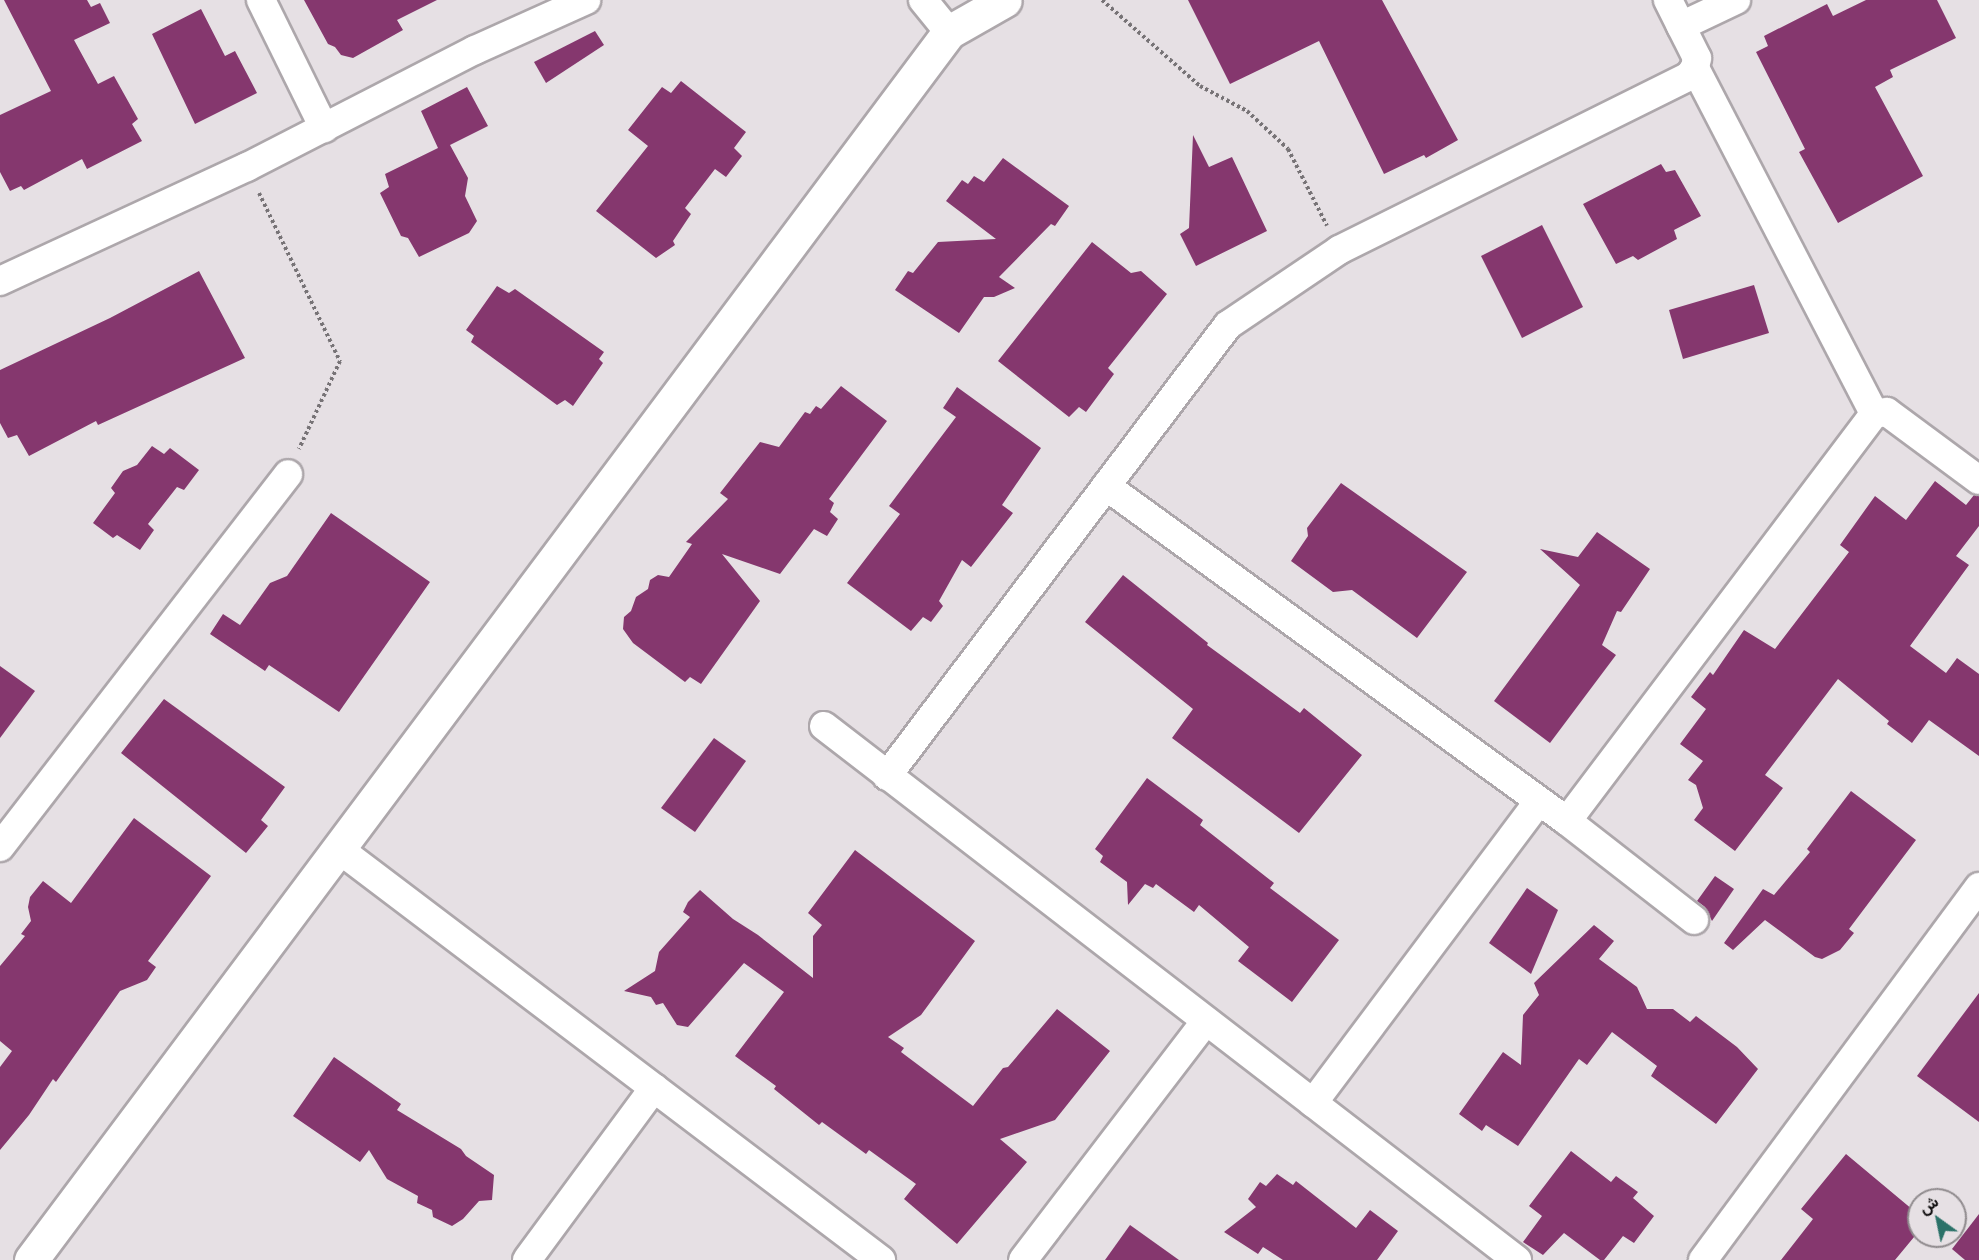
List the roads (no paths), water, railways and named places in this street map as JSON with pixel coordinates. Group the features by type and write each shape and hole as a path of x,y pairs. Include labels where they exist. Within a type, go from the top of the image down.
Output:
{"street":[{"path":"261,0 324,128"},
{"path":"0,281 247,167 475,50 586,0"},
{"path":"923,0 949,32"},
{"path":"31,1260 949,32 1005,0"},
{"path":"887,776 1228,325 1339,250 1689,76 1695,68 1697,58 1668,0"},
{"path":"1681,26 1736,0"},
{"path":"1695,68 1874,414"},
{"path":"1567,821 1874,414 1887,412 1979,480"},
{"path":"0,847 288,474"},
{"path":"1106,486 1567,821 1694,920"},
{"path":"824,726 1517,1260"},
{"path":"1313,1103 1539,801"},
{"path":"340,849 881,1260"},
{"path":"1702,1260 1979,887"},
{"path":"1023,1260 1206,1021"},
{"path":"527,1260 654,1088"}]}
